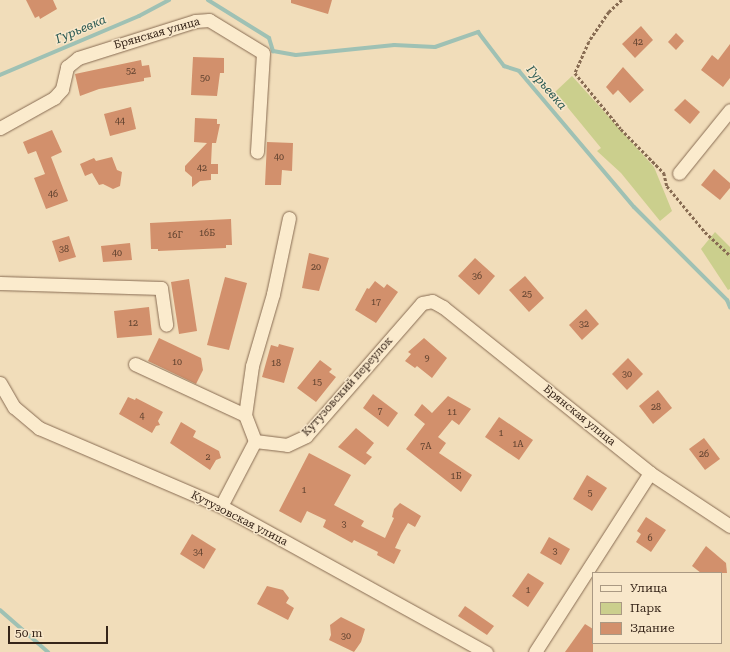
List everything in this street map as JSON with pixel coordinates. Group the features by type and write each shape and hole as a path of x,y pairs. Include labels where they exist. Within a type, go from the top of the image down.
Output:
{"street":[{"name":"Брянская улица","path":"0,128 54,98 62,89 67,67 78,58 195,21 209,20 263,53 257,152"},
{"path":"679,173 730,110"},
{"path":"221,506 255,441 245,415 252,366 273,294 289,218"},
{"path":"0,283 161,288 166,325"},
{"name":"Брянская улица","path":"432,301 443,307 650,474 730,526"},
{"name":"Кутузовский переулок","path":"255,441 287,445 306,436 422,303 432,301"},
{"path":"135,364 245,415"},
{"name":"Кутузовская улица","path":"0,383 14,407 39,428 221,506 486,652"},
{"path":"535,652 650,474"}],"path":[{"path":"622,0 609,12 589,42 575,72 621,129 664,173 667,186 705,232 730,255"}],"green space":[{"path":"572,76 654,167 672,211 660,221 621,173 597,151 601,148 555,92"},
{"path":"715,232 730,247 730,289 728,290 701,249"}],"building":[{"path":"26,0 53,0 57,9 40,19 39,16 35,18"},
{"path":"291,0 332,0 328,14 291,3"},
{"path":"641,26 653,40 635,58 622,44"},
{"path":"676,33 684,41 676,50 668,42"},
{"path":"730,44 730,78 723,87 701,70 712,55 718,60"},
{"path":"193,57 224,58 224,73 220,73 217,96 191,95"},
{"path":"141,60 142,66 149,65 151,77 144,78 144,81 99,89 80,96 75,74"},
{"path":"623,67 644,90 630,103 618,90 613,95 606,87"},
{"path":"685,99 700,112 690,124 674,110"},
{"path":"131,107 136,129 110,136 104,114"},
{"path":"195,118 217,119 217,124 220,124 216,143 212,143 211,164 218,164 218,174 211,174 211,180 200,181 192,187 192,177 185,171 185,166 207,143 194,142"},
{"path":"52,130 62,152 51,157 68,201 46,209 34,178 45,174 36,151 28,154 23,142"},
{"path":"267,142 293,143 292,171 282,170 281,185 265,185"},
{"path":"112,157 117,170 122,172 120,186 113,189 103,184 99,185 92,173 85,176 80,164 94,158 96,161"},
{"path":"714,169 730,183 730,188 720,200 701,185"},
{"path":"231,219 232,245 226,245 226,248 158,251 158,249 151,249 150,223"},
{"path":"69,236 76,257 59,262 52,241"},
{"path":"130,243 132,260 103,262 101,246"},
{"path":"309,253 329,258 319,291 302,288"},
{"path":"475,258 495,276 479,295 458,276"},
{"path":"525,276 544,298 529,312 509,290"},
{"path":"225,277 247,283 229,350 207,345"},
{"path":"189,279 197,331 179,334 171,282"},
{"path":"375,281 384,288 387,284 398,292 376,323 355,310 367,288 369,289"},
{"path":"149,307 152,335 117,338 114,311"},
{"path":"586,309 599,324 582,340 569,325"},
{"path":"159,338 201,358 203,370 196,384 148,361"},
{"path":"424,338 447,358 432,378 417,366 415,368 405,361 411,354 408,352"},
{"path":"279,344 294,348 284,383 262,377 271,345 278,347"},
{"path":"628,358 643,374 627,390 612,374"},
{"path":"320,360 332,369 329,372 336,377 316,402 297,388"},
{"path":"658,390 672,408 653,424 639,406"},
{"path":"373,394 398,413 388,427 363,408"},
{"path":"448,396 471,409 459,425 452,420 438,437 446,443 439,453 472,475 461,492 406,449 425,424 414,415 422,404 432,413"},
{"path":"128,397 135,400 136,398 163,412 158,421 160,425 156,426 152,433 119,414"},
{"path":"499,417 533,440 519,460 485,437"},
{"path":"181,422 196,431 193,437 219,451 221,458 216,460 210,470 170,443"},
{"path":"356,428 374,443 366,453 372,457 365,465 338,447"},
{"path":"704,438 720,459 705,470 689,449"},
{"path":"309,453 351,475 334,505 364,521 361,526 385,538 394,518 392,517 394,509 400,503 421,516 415,527 408,523 401,535 395,548 401,550 394,564 377,555 378,552 354,540 352,543 323,527 326,520 307,511 301,523 279,511"},
{"path":"587,475 607,488 592,511 573,499"},
{"path":"646,517 666,530 651,552 636,542 641,534 637,531"},
{"path":"192,534 216,549 204,569 180,554"},
{"path":"549,537 570,549 561,565 540,553"},
{"path":"706,546 726,563 727,573 700,572 692,566"},
{"path":"528,573 544,583 528,607 512,596"},
{"path":"267,586 283,590 289,598 286,603 294,608 288,620 257,604"},
{"path":"465,606 494,626 487,635 458,616"},
{"path":"341,617 365,629 361,642 354,652 329,640 331,635 330,625"},
{"path":"585,624 592,628 593,652 565,652"}],"waterway":[{"name":"Гурьевка","path":"0,75 139,16 169,0"},
{"name":"Гурьевка","path":"208,0 269,38 273,51 296,55 394,45 435,47 478,32 504,66 519,71 634,207 727,300 730,307"},
{"path":"0,610 48,652"}]}
